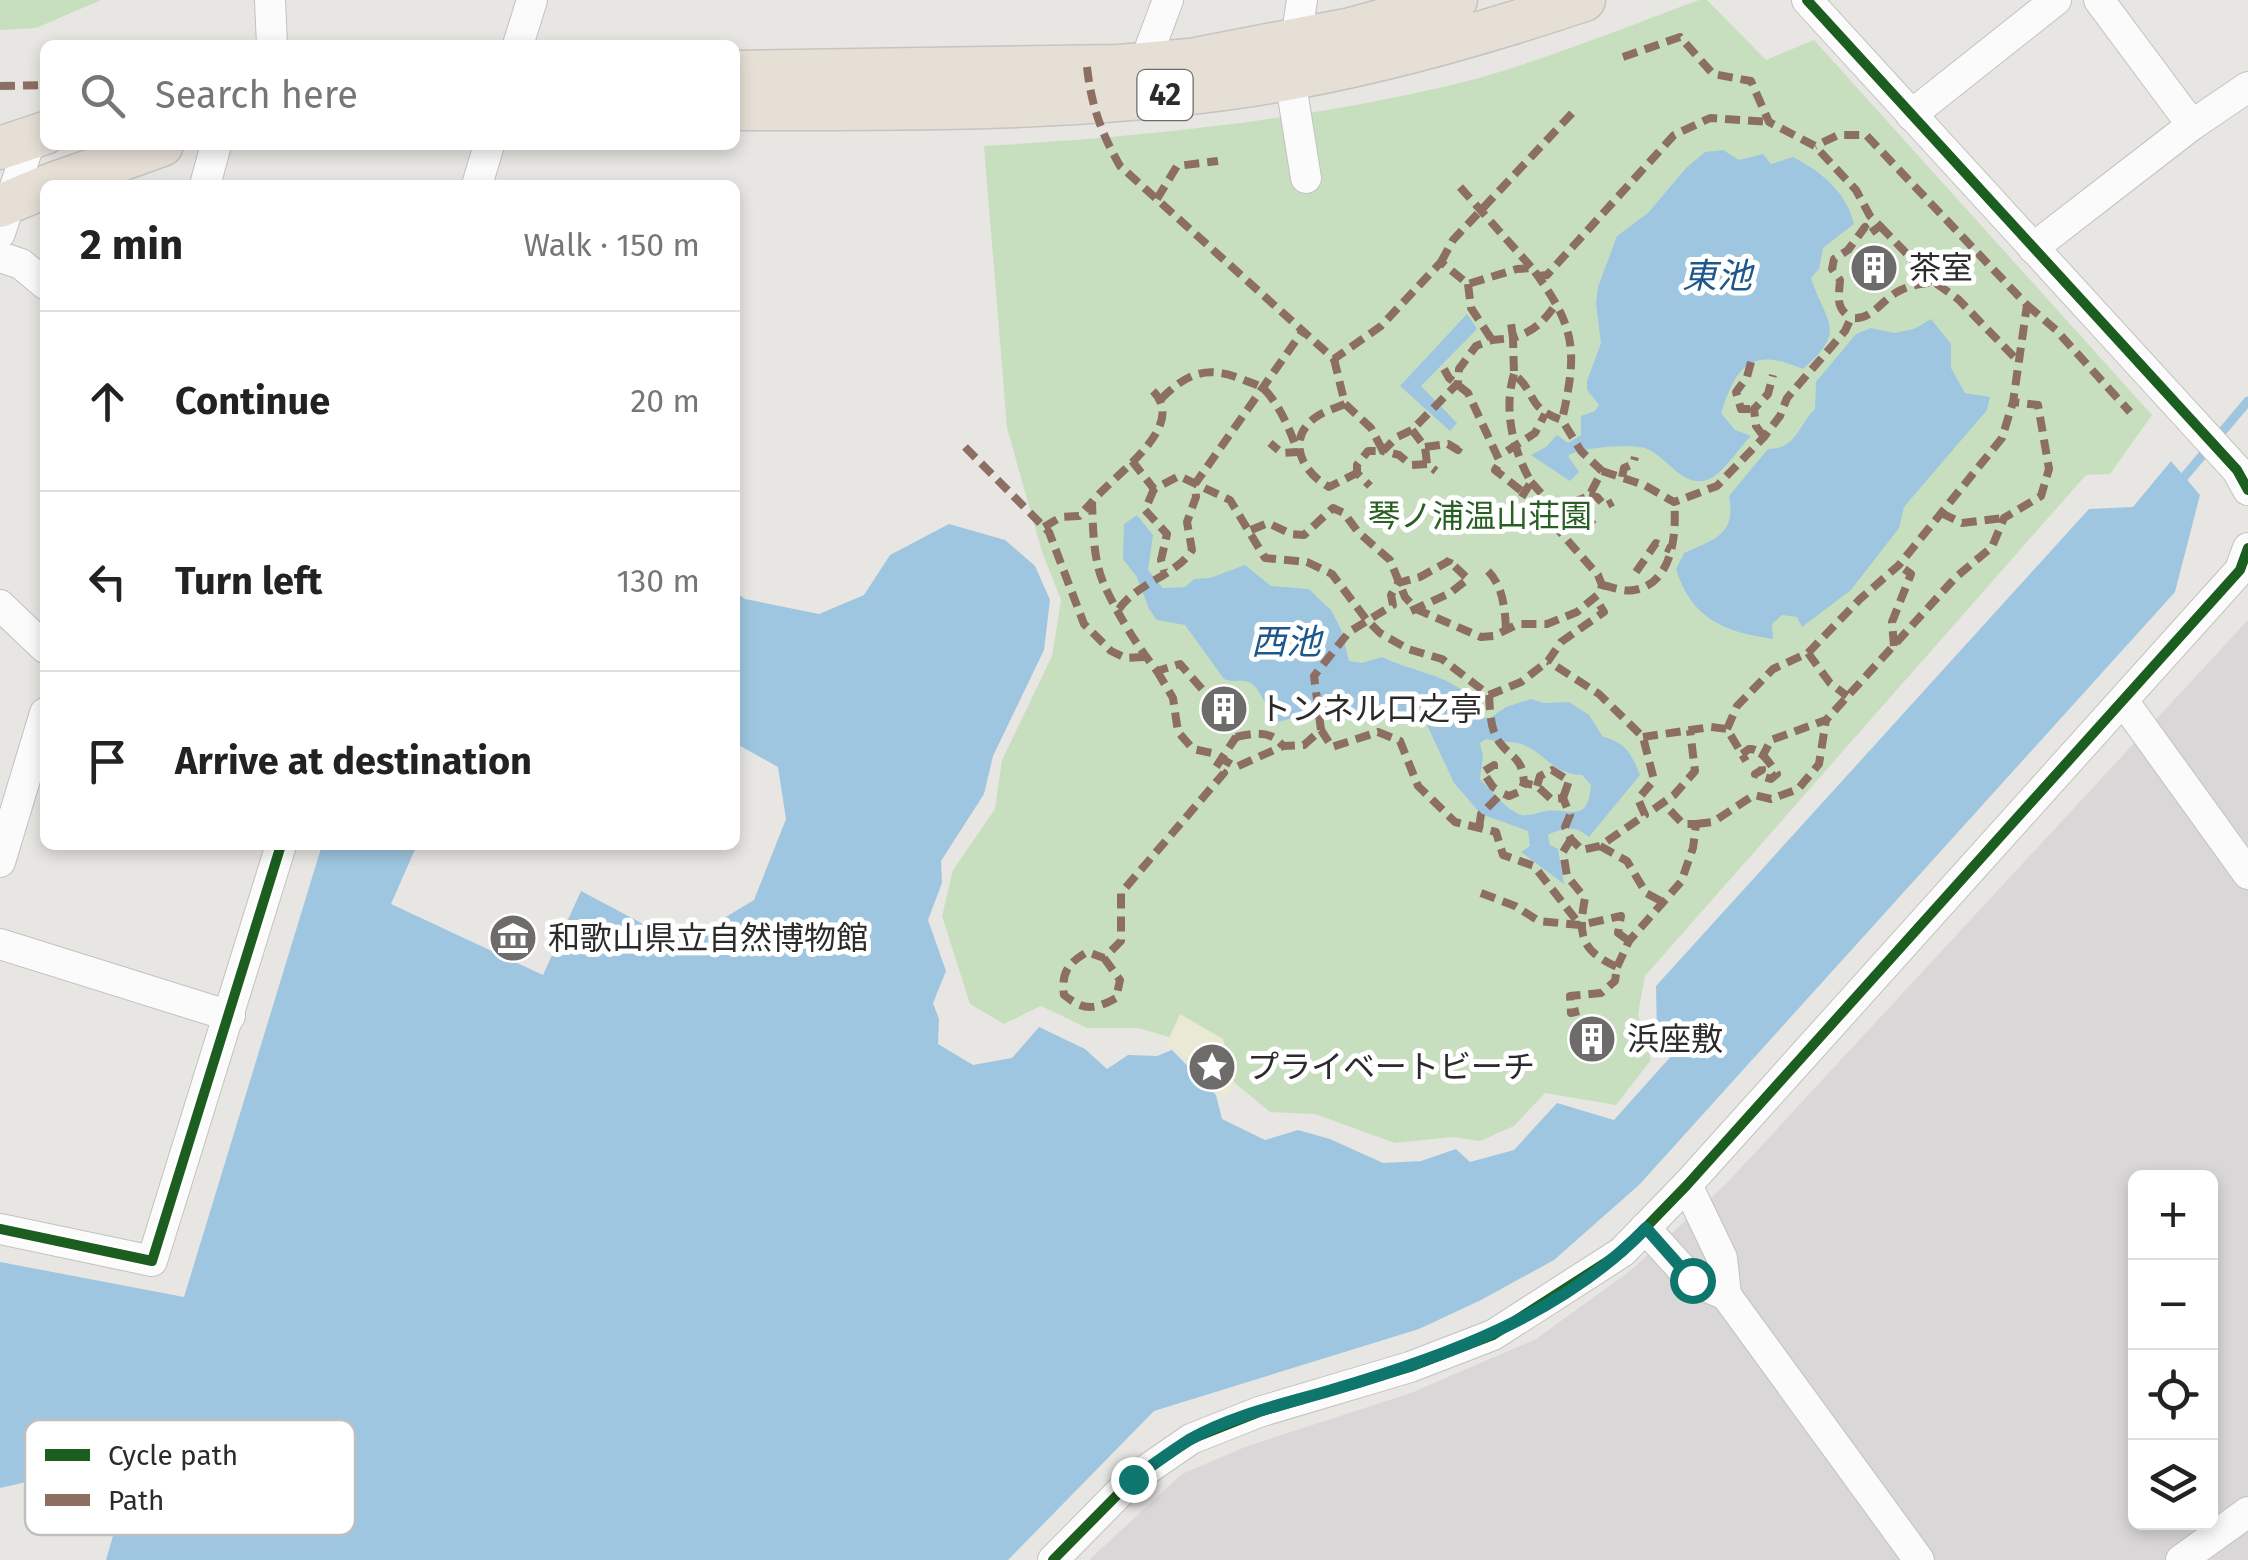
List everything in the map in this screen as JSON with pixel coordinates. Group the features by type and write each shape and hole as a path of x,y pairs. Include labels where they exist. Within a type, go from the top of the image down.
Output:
{"highway":[{"name":"42","path":"740,109 1014,106 1148,81 1456,0"},
{"name":"42","path":"1296,40 1424,48 1584,0"},
{"name":"42","path":"740,72 1148,81"},
{"path":"77,180 150,150"}],"street":[{"path":"270,0 272,40"},
{"path":"520,40 532,0"},
{"path":"1148,81 1154,35 1168,0"},
{"path":"1807,0 2243,480"},
{"path":"1911,114 2056,0"},
{"path":"2099,0 2192,125"},
{"path":"1296,40 1306,178"},
{"path":"2033,248 2248,86"},
{"path":"21,203 25,139"},
{"path":"206,180 214,150"},
{"path":"478,180 488,150"},
{"path":"0,257 21,264 40,280"},
{"path":"1053,1560 1133,1479 1191,1439 1259,1412 1410,1367 1494,1335 1622,1252 2124,702 2240,570 2248,548"},
{"path":"0,605 40,643"},
{"path":"2124,702 2248,874"},
{"path":"0,862 40,729"},
{"path":"0,1229 152,1261 280,850"},
{"path":"0,944 230,1016"},
{"path":"1687,1185 1722,1258 1726,1295 1919,1560"},
{"path":"1646,1228 1692,1280 1726,1295"},
{"path":"2181,1560 2248,1512"}],"shaded area":[{"path":"2248,620 2248,1560 1089,1560 1182,1474 1245,1447 1411,1393 1536,1339 1630,1271 1726,1184"}],"green space":[{"path":"0,0 101,0 36,28 0,30"},
{"name":"琴ノ浦温山荘園","path":"1707,0 1766,60 1814,40 2152,415 2110,474 2086,475 1645,976 1638,1014 1651,1060 1616,1105 1545,1093 1514,1126 1480,1141 1451,1137 1395,1143 1315,1114 1270,1112 1186,1042 1138,1028 1087,1028 1041,1006 1004,1024 970,1004 942,916 953,870 995,809 1002,760 1052,656 1061,600 1042,552 1007,428 984,146 1213,126 1382,100 1505,70"}],"sand":[{"name":"プライベートビーチ","path":"1180,1014 1223,1039 1235,1085 1225,1099 1176,1049 1165,1047"}],"water":[{"name":"東池","path":"1723,150 1739,160 1763,154 1771,164 1793,157 1823,176 1851,213 1854,224 1823,248 1819,269 1811,278 1830,326 1825,345 1803,369 1759,360 1741,372 1721,413 1735,430 1751,436 1713,477 1694,481 1645,448 1617,446 1582,450 1568,456 1579,472 1570,481 1531,455 1557,435 1568,443 1581,435 1581,416 1595,411 1599,405 1587,390 1587,381 1601,343 1598,287 1617,236 1648,213 1705,152"},
{"path":"1467,314 1477,329 1421,386 1457,423 1450,431 1400,386"},
{"path":"1931,319 1951,344 1951,368 1965,393 1990,397 1987,410 1904,507 1899,528 1851,590 1802,627 1797,617 1782,615 1772,624 1773,639 1740,632 1712,620 1683,586 1676,569 1684,553 1713,540 1726,528 1731,509 1729,496 1768,449 1785,445 1796,435 1815,409 1816,382 1856,334 1871,328 1894,333 1914,329"},
{"path":"2171,461 2200,495 2175,592 1639,1185 1554,1260 1419,1329 1154,1411 1008,1560 106,1560 113,1535 355,1535 355,1420 25,1420 25,1482 0,1488 0,1262 184,1297 320,850 415,850 391,904 543,975 581,891 645,925 684,936 711,926 754,900 786,819 778,767 740,746 740,596 819,614 864,595 890,555 949,524 1005,540 1035,566 1050,600 1044,650 993,756 984,794 941,861 942,883 928,920 946,971 933,1003 939,1019 938,1044 973,1065 1012,1058 1039,1027 1085,1049 1107,1069 1128,1055 1157,1056 1172,1050 1216,1095 1222,1119 1265,1140 1298,1130 1330,1139 1383,1163 1421,1161 1456,1149 1470,1162 1514,1150 1557,1103 1614,1120 1673,1054 1657,1035 1656,986 2089,509 2133,507"},
{"name":"西池","path":"1137,515 1153,535 1148,570 1163,588 1185,587 1194,579 1210,578 1245,565 1271,586 1309,589 1331,610 1341,629 1349,661 1362,663 1382,657 1447,681 1468,694 1478,718 1490,718 1506,707 1531,699 1569,702 1589,715 1603,737 1627,750 1640,775 1589,837 1569,828 1548,835 1550,845 1558,849 1564,884 1521,852 1530,846 1528,831 1481,814 1454,783 1427,725 1399,711 1317,711 1278,722 1253,684 1224,679 1185,625 1157,620 1149,609 1137,577 1123,559 1124,524","holes":["1486,739 1522,744 1557,768 1582,775 1591,785 1586,806 1576,812 1526,815 1510,809 1480,779 1480,743"]}],"waterway":[{"path":"2179,483 2248,401"}],"marked path":[{"path":"1623,57 1680,37 1713,74 1751,81 1769,122 1815,146 1856,190 1880,226 1869,234 1865,227 1848,250 1834,259 1832,269 1840,280 1840,306 1851,318"},
{"path":"1087,67 1098,118 1120,166 1334,359 1381,326 1441,262 1468,284 1532,268 1558,307 1570,340 1570,375 1562,420"},
{"path":"0,86 40,85"},
{"path":"1441,262 1453,240 1576,109"},
{"path":"1538,276 1547,275 1674,135 1710,118 1769,122"},
{"path":"1727,729 1737,706 1773,669 1808,653 1899,565 2002,438 2013,402 2027,305 1866,135 1838,135 1815,146"},
{"path":"1157,199 1177,166 1218,161"},
{"path":"1460,187 1532,268"},
{"path":"1880,226 1934,282"},
{"path":"1602,471 1644,485 1674,502 1717,486 1764,437 1780,416 1787,398 1845,331 1851,318 1871,313 1905,288 1934,282 1958,299 2019,362"},
{"path":"1468,284 1471,308 1492,340"},
{"path":"1251,530 1268,523 1291,534 1304,535 1333,508 1344,513 1358,532 1390,560 1405,597 1416,609 1481,637 1494,636 1518,624 1547,624 1577,612 1600,593 1602,585 1598,575 1554,525 1554,510 1589,496 1602,471 1581,451 1562,420 1543,411 1514,374 1513,338 1538,325 1557,303"},
{"path":"2027,305 2056,330 2130,412"},
{"path":"1427,464 1411,465 1399,455 1383,451 1397,437 1412,430 1458,383 1459,369 1476,346 1513,338 1511,323"},
{"path":"1119,609 1136,592 1177,566 1192,550 1187,522 1196,497 1195,484 1302,332"},
{"path":"1334,359 1345,404 1371,428 1383,451 1368,451 1357,465 1357,473 1370,486"},
{"path":"1751,362 1747,377 1736,392 1741,409 1754,409"},
{"path":"1444,369 1468,393 1500,462 1495,470 1524,493"},
{"path":"1161,399 1190,377 1209,372 1255,384 1276,404 1298,452 1282,453 1270,443"},
{"path":"1514,374 1509,402 1512,429 1531,482 1521,498 1505,509 1505,515 1515,523"},
{"path":"1764,437 1756,426 1754,409 1768,394 1773,375"},
{"path":"1153,391 1162,405 1162,420 1155,435 1092,502 1097,563 1121,617 1157,671 1180,664 1208,696"},
{"path":"1742,754 1749,749 1758,751 1762,754 1765,758 1777,774 1771,779 1755,774 1762,770 1761,759 1771,740 1826,720 1956,577 1992,547 2004,518 2041,496 2049,469 2038,405 2013,402"},
{"path":"1345,404 1319,415 1307,426 1299,445 1311,473 1329,487 1357,473"},
{"path":"1507,451 1535,433 1545,414"},
{"path":"1412,430 1425,447 1427,464 1436,471"},
{"path":"965,447 1049,532 1084,624 1111,651 1126,658 1145,657"},
{"path":"1425,447 1460,447"},
{"path":"1622,477 1624,468 1633,464 1635,457"},
{"path":"1132,461 1154,489 1179,476 1230,500 1265,558 1307,562 1332,574 1380,633 1408,649 1442,659 1489,695 1521,682 1548,661 1561,642 1604,612 1596,599"},
{"path":"1531,482 1562,516 1585,518 1594,525"},
{"path":"1154,489 1145,510 1167,534 1161,560 1164,571"},
{"path":"1589,496 1597,497 1605,506 1613,502"},
{"path":"1044,527 1061,517 1079,516 1092,502"},
{"path":"1602,585 1634,590 1657,578 1670,555 1674,502"},
{"path":"1941,513 1962,523 2004,518"},
{"path":"1636,572 1656,543 1671,550"},
{"path":"1321,730 1314,676 1349,632 1393,605 1391,595 1398,583 1420,577 1449,561 1451,556"},
{"path":"1411,611 1450,593 1468,579 1449,561"},
{"path":"1894,646 1892,622 1911,574 1899,565"},
{"path":"1488,571 1500,591 1506,629"},
{"path":"1808,653 1830,683 1847,696"},
{"path":"1489,695 1494,733 1519,763 1524,783 1537,786 1551,799 1563,798 1570,815 1565,827 1582,850 1600,846 1645,815 1638,799 1654,780 1643,737 1599,694 1548,661"},
{"path":"1157,671 1173,698 1178,732 1193,749 1212,753 1236,767 1283,746 1304,745 1321,730 1332,747 1378,732 1400,741 1418,786 1455,822 1496,832 1503,855 1534,866 1580,925"},
{"path":"1696,824 1713,822 1754,795 1771,799 1798,789 1819,764 1826,720"},
{"path":"1643,737 1711,727 1727,729 1746,761"},
{"path":"1104,958 1120,980 1116,998 1089,1007 1064,995 1065,975 1075,960 1087,952 1104,958 1121,941 1121,893 1224,773 1216,767 1236,737 1231,728"},
{"path":"1654,809 1674,795 1695,771 1690,730"},
{"path":"1236,737 1268,735 1283,746"},
{"path":"1494,769 1494,765 1483,772 1502,793"},
{"path":"1537,786 1540,776 1552,770 1569,781 1563,798"},
{"path":"1479,828 1481,814 1502,793 1509,796 1521,791 1524,783"},
{"path":"1617,967 1629,941 1681,882 1693,848 1696,824 1683,824 1663,803"},
{"path":"1571,839 1563,852 1567,876 1585,898 1582,932 1595,954 1617,967 1615,981 1601,993 1570,996 1571,1013 1579,1011"},
{"path":"1600,846 1627,861 1646,893 1663,902"},
{"path":"1481,893 1515,906 1539,921 1580,925 1621,916 1618,933 1629,941"}],"cycle path":[{"path":"1807,0 2237,470 2248,490"},
{"path":"1053,1560 1133,1479 1191,1439 1259,1412 1410,1367 1493,1335 1622,1252 1687,1185 2240,570 2248,548"},
{"path":"0,1229 152,1261 279,850"}],"place":[{"name":"茶室","path":"1874,268"},
{"name":"トンネル口之亭","path":"1224,709"},
{"name":"和歌山県立自然博物館","path":"513,938"},
{"name":"浜座敷","path":"1592,1039"},
{"name":"プライベートビーチ","path":"1212,1067"}],"route":[{"path":"1133,1479 1191,1439 1259,1412 1410,1367 1494,1335 1622,1252 1646,1228 1692,1280"}]}
